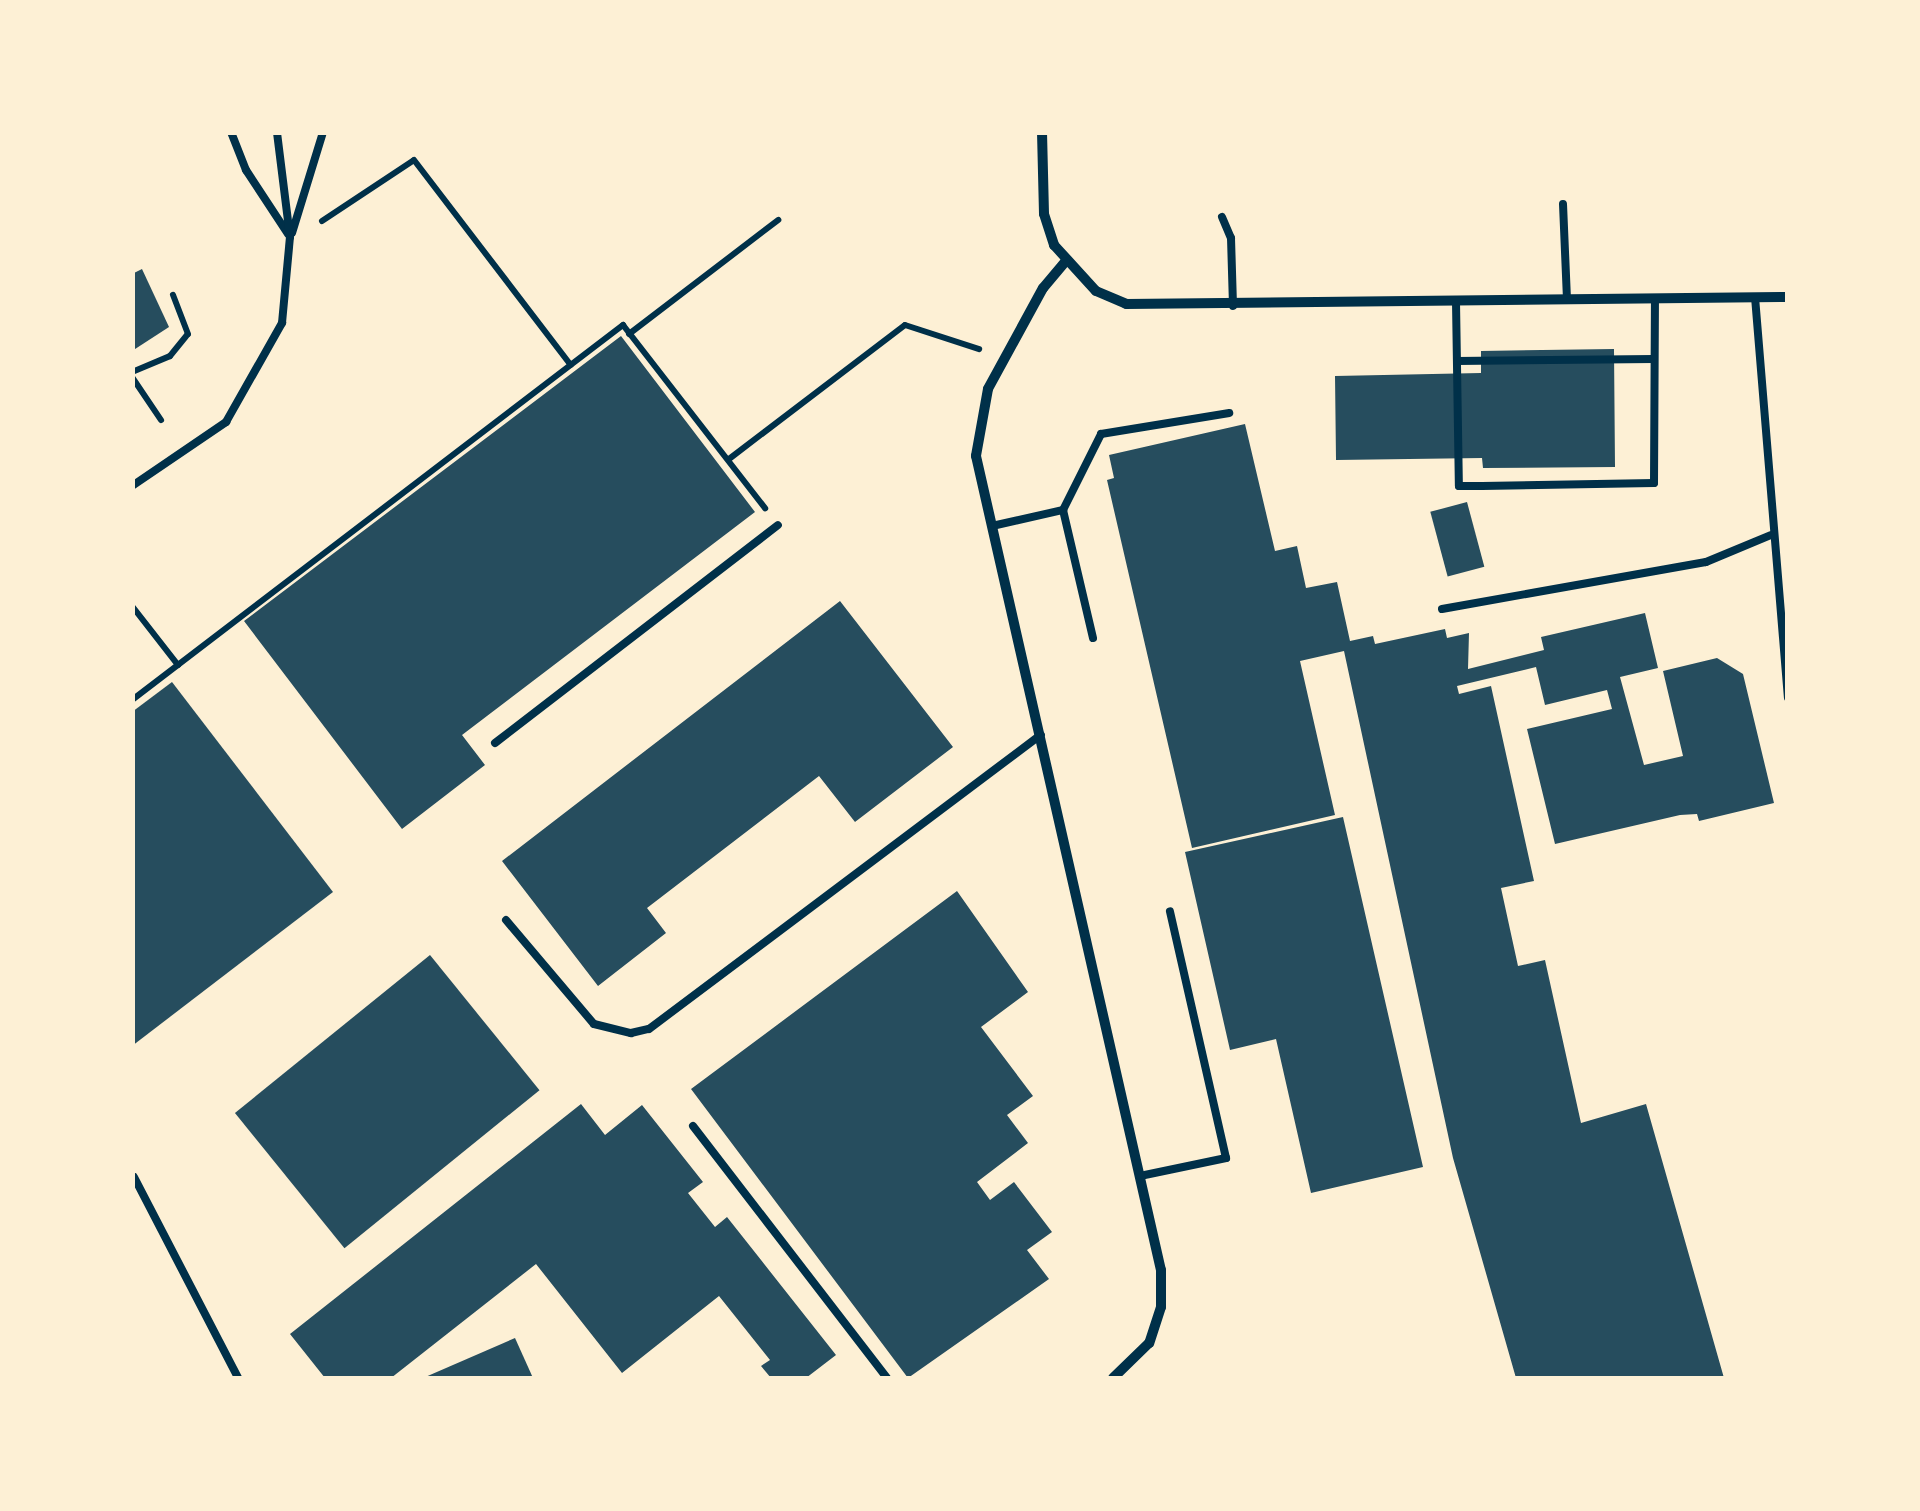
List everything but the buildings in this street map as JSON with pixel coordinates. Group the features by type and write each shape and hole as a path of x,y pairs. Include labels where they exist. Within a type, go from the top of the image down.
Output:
{"street":[{"path":"1042,132 1044,214 1065,262 1096,291 1126,304 1233,306 1788,296"},
{"path":"1065,262 1004,358 979,422 976,456 1161,1270 1161,1308 1149,1342 1114,1378"}],"lane":[{"path":"231,132 246,170 290,238"},
{"path":"277,132 290,238"},
{"path":"132,486 226,422 282,322 290,238 323,132"},
{"path":"1563,204 1567,300"},
{"path":"1222,217 1231,238 1233,306"},
{"path":"1755,297 1771,535 1788,698"},
{"path":"1456,302 1459,486 1471,486 1654,483 1655,300"},
{"path":"1456,361 1654,359"},
{"path":"1093,638 1063,510 1101,434 1229,413"},
{"path":"992,526 1063,510"},
{"path":"495,743 778,525"},
{"path":"1442,610 1706,562 1771,535"},
{"path":"506,920 594,1024 631,1033 649,1028 1041,735"},
{"path":"1140,1176 1226,1158 1170,910"},
{"path":"693,1126 887,1378"},
{"path":"134,1177 238,1378"}],"path":[{"path":"290,238 414,160 571,365"},
{"path":"630,334 778,220"},
{"path":"161,420 132,374 170,356 188,334 173,295"},
{"path":"730,459 905,325 1004,358"},
{"path":"132,700 623,326 778,525"},
{"path":"132,606 178,665"}]}
